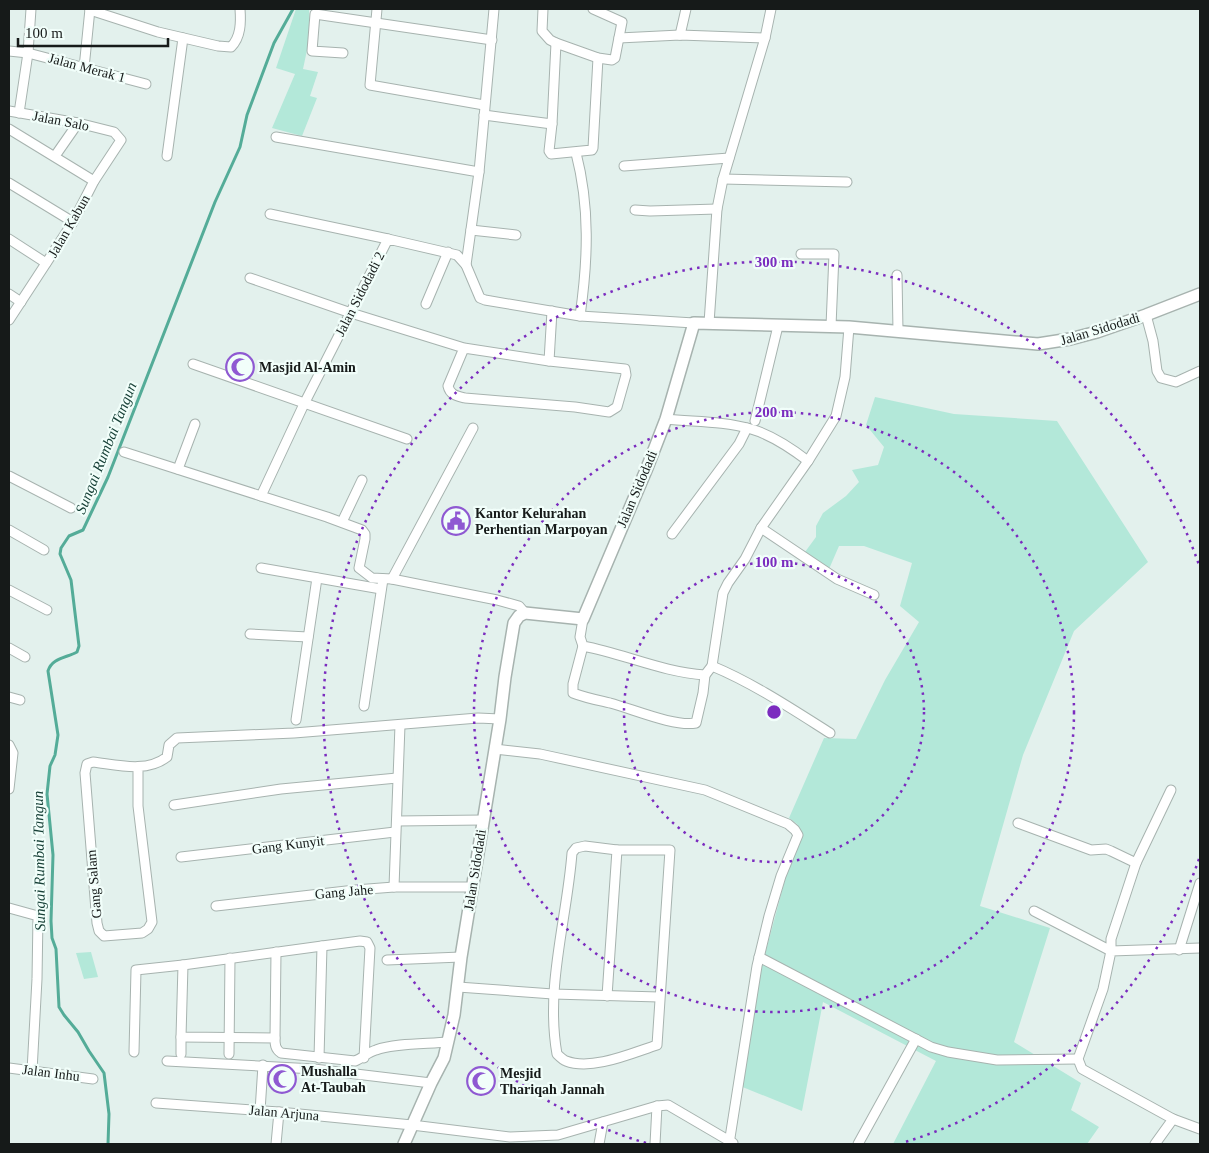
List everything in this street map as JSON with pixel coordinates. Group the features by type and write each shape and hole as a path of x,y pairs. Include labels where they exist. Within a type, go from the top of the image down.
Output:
{"street":[{"path":"19,113 28,53 31,9"},
{"path":"84,68 90,10 158,32 218,46 231,46 236,42 239,34 240,9"},
{"path":"377,9 370,86 484,105"},
{"path":"494,9 479,172 466,265 480,298 580,316 694,323"},
{"path":"543,9 542,31 550,40 598,58 612,60 615,58 622,22 593,9"},
{"path":"680,35 686,9"},
{"path":"709,323 715,267 718,209 723,179 765,38 771,9"},
{"path":"343,53 312,50 315,14 492,40"},
{"path":"619,38 680,35 765,38"},
{"path":"167,156 183,38"},
{"path":"556,43 549,151 551,154 576,153 589,151 594,148 598,58"},
{"name":"Jalan Merak 1","path":"9,51 28,53 146,84"},
{"name":"Jalan Salo","path":"9,111 78,123 114,132"},
{"path":"484,116 552,124"},
{"path":"55,156 78,123"},
{"path":"9,129 94,181"},
{"name":"Jalan Kabun","path":"9,320 73,222 94,181 121,140 114,132"},
{"path":"276,137 479,172"},
{"path":"576,153 583,180 587,235 586,275 580,316"},
{"path":"624,166 729,158"},
{"path":"723,179 847,182"},
{"path":"9,183 73,222"},
{"path":"635,210 718,209"},
{"path":"270,214 388,240"},
{"path":"471,230 516,235"},
{"path":"9,239 46,264"},
{"name":"Jalan Sidodadi 2","path":"261,496 304,404 388,240 448,252 457,255 466,265"},
{"path":"426,304 448,252"},
{"path":"801,254 834,254 831,326"},
{"path":"897,275 898,331"},
{"path":"250,278 351,313 464,348 549,361 625,369 626,375 617,407 609,412 575,407 465,398 454,395 449,391 448,386 464,348"},
{"path":"9,294 21,302"},
{"name":"Jalan Sidodadi","path":"583,619 666,419 694,323 849,327 1038,344 1070,339 1146,315 1200,294"},
{"path":"549,361 552,311"},
{"path":"1146,315 1153,341 1157,371 1161,378 1176,382 1200,371"},
{"path":"754,421 778,326"},
{"path":"124,452 362,530 365,534 359,568 372,578 387,579 497,600 519,606 525,613 583,619 580,637 583,646 573,684 573,693 674,722 696,723 705,675 712,666 723,593 761,528 836,416 845,378 849,327"},
{"path":"192,364 407,439"},
{"path":"666,419 747,428 782,443 808,460"},
{"path":"178,469 195,424"},
{"path":"364,706 381,589 473,428"},
{"path":"672,534 739,444 747,428"},
{"path":"9,476 71,508"},
{"path":"342,522 362,480"},
{"path":"761,528 837,579 874,595"},
{"path":"9,530 44,550"},
{"path":"261,568 381,589"},
{"path":"296,720 317,578"},
{"path":"9,590 47,610"},
{"name":"Jalan Sidodadi","path":"404,1144 444,1058 448,1042 514,622 525,613"},
{"path":"250,634 308,637"},
{"path":"583,646 664,669 705,675"},
{"path":"9,648 25,657"},
{"path":"712,666 739,679 830,733"},
{"path":"9,697 20,700"},
{"path":"394,887 400,725 478,718 500,719"},
{"name":"Gang Salam","path":"138,768 138,806 152,922 148,929 142,933 104,936 98,931 84,774 87,764 93,762 138,768 161,761 167,757 169,745 177,738 279,734 400,725"},
{"path":"9,745 13,753 9,789"},
{"path":"495,749 540,754 705,790 788,824 798,835 781,876 759,958 731,1143 672,1106 658,1106 655,1144"},
{"path":"174,804 281,789 397,778"},
{"path":"1172,790 1136,863 1111,939 1111,951 1104,989 1078,1059 1082,1069 1173,1120 1200,1129"},
{"path":"397,821 483,820"},
{"path":"1018,823 1091,850 1106,849 1136,863"},
{"name":"Gang Kunyit","path":"181,857 395,832"},
{"path":"585,846 617,850 670,850 657,1045 618,1058 591,1063 565,1061 557,1054 554,1040 553,994 572,852 576,848 585,846"},
{"path":"607,996 617,850"},
{"path":"1178,950 1200,883"},
{"name":"Gang Jahe","path":"216,906 394,887 472,887"},
{"path":"9,908 38,916 37,988 32,1071"},
{"path":"1034,911 1111,951 1200,948"},
{"path":"134,1052 136,970 360,941 367,942 370,948 364,1058"},
{"path":"319,1058 322,946"},
{"path":"276,952 275,1046 280,1053 355,1061 364,1058 373,1050 448,1042"},
{"path":"387,960 461,957"},
{"path":"229,1054 230,958"},
{"path":"759,958 916,1039 948,1052 997,1060 1078,1059"},
{"path":"181,1054 183,965"},
{"path":"458,987 553,994 659,997"},
{"path":"181,1037 275,1038"},
{"path":"858,1144 916,1039"},
{"path":"167,1061 263,1065 431,1083"},
{"path":"260,1111 263,1065"},
{"name":"Jalan Inhu","path":"9,1068 93,1079"},
{"name":"Jalan Arjuna","path":"156,1103 279,1112 510,1137 558,1135 658,1106"},
{"path":"276,1144 279,1112"},
{"path":"1155,1144 1173,1120"},
{"path":"599,1144 603,1122"}],"green space":[{"path":"296,9 309,9 310,36 303,69 318,72 310,96 317,98 302,136 272,128 295,74 276,68"},
{"path":"875,397 954,414 1057,421 1148,562 1074,631 1023,755 980,906 1050,928 1014,1042 1081,1083 1071,1110 1099,1127 1087,1144 893,1144 936,1061 823,1002 802,1111 740,1086 761,969 786,876 799,844 801,831 797,824 789,818 824,738 856,739 885,680 919,622 900,606 912,563 864,546 839,546 829,569 805,552 816,537 816,526 823,513 846,496 859,482 852,470 878,465 884,447 866,425"},
{"path":"91,952 98,977 84,979 76,953"}],"waterway":[{"name":"Sungai Rumbai Tangun","path":"108,1144 109,1114 104,1073 78,1032 59,1007 56,949 52,938 53,855 47,794 50,766 55,755 58,735 48,671 56,661 77,652 79,646 71,580 60,554 61,548 69,536 83,530 108,477 215,202 240,147 247,115 274,43 293,9"}],"place":[{"name":"Masjid Al-Amin","path":"240,367"},
{"name":"Kantor Kelurahan Perhentian Marpoyan","path":"456,521"},
{"name":"Mushalla At-Taubah","path":"282,1079"},
{"name":"Mesjid Thariqah Jannah","path":"481,1081"}]}
